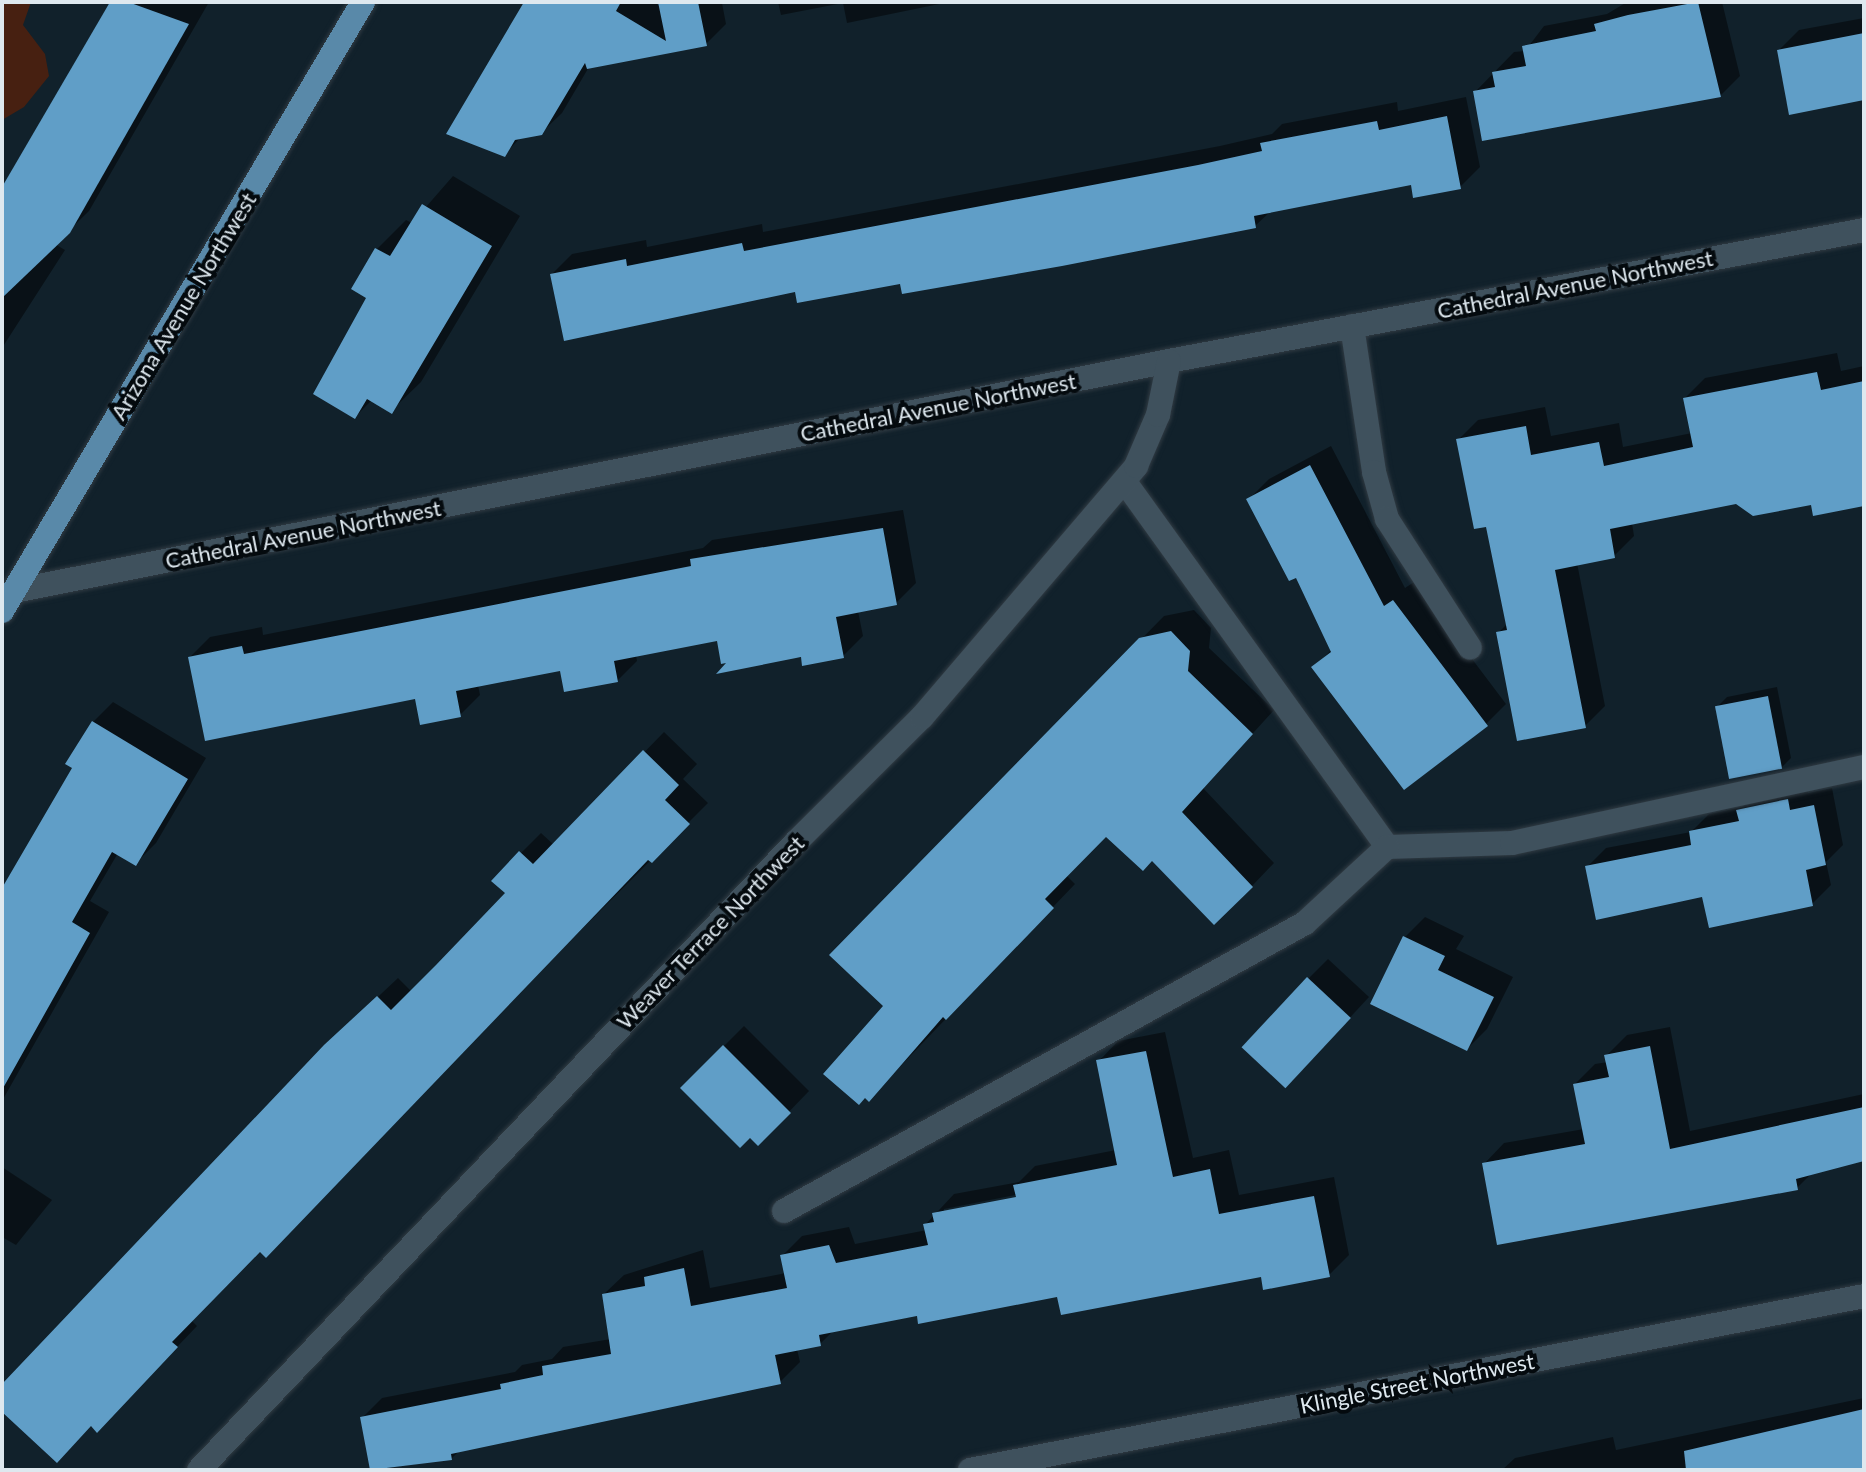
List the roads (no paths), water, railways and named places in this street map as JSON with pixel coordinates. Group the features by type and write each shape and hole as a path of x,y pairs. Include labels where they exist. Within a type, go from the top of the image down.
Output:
{"main road":[{"name":"Arizona Avenue Northwest","path":"8,601 363,2"}],"street":[{"name":"Cathedral Avenue Northwest","path":"8,601 1169,361 1864,230"},
{"path":"1352,326 1374,472 1387,519 1470,648"},
{"name":"Weaver Terrace Northwest","path":"199,1470 796,842 922,717 1125,482 1158,415 1169,361"},
{"path":"1125,482 1387,847"},
{"path":"784,1211 1305,923 1387,847 1512,843 1864,767"},
{"name":"Klingle Street Northwest","path":"970,1470 1864,1296"}]}
